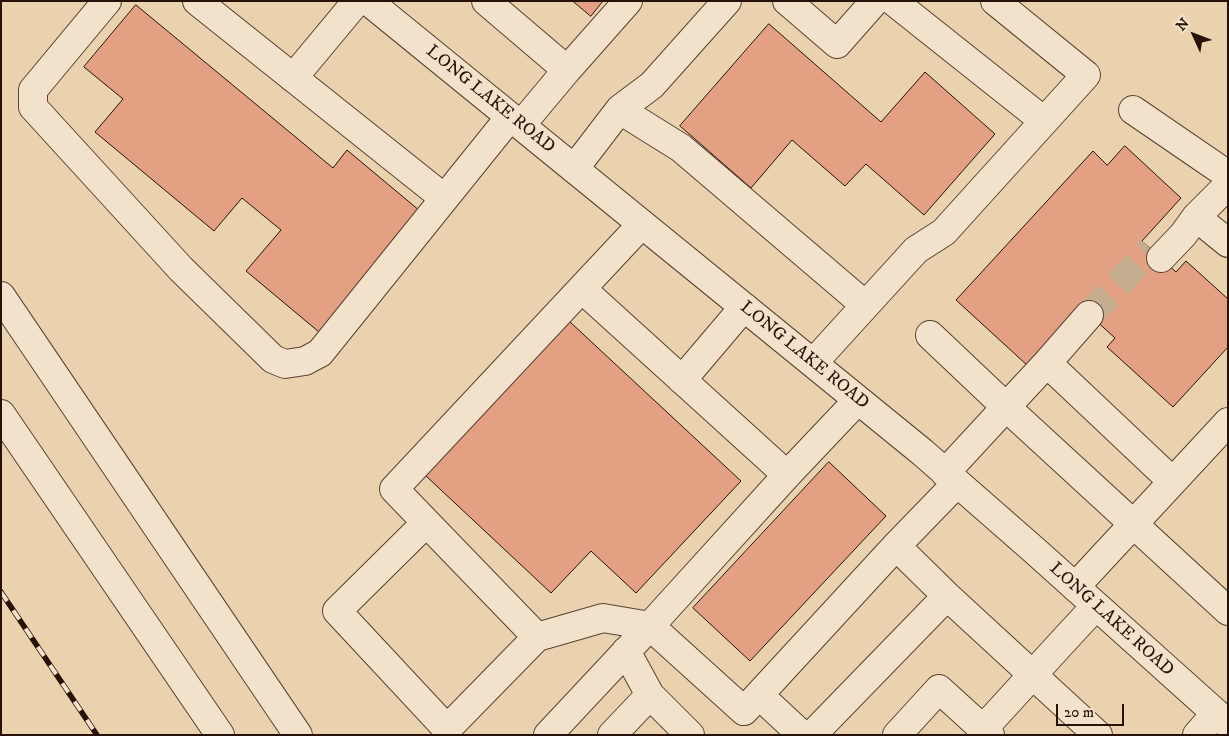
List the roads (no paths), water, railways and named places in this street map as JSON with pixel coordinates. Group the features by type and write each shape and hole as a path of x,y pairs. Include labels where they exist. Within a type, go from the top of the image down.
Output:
{"street":[{"path":"107,1 33,90 33,107 181,269 273,359 285,364 305,361 320,353 444,198 567,70 628,1"},
{"path":"197,1 444,198"},
{"path":"293,78 357,1"},
{"name":"LONG LAKE ROAD","path":"368,1 813,363 951,478 1076,587 1222,719"},
{"path":"486,1 567,70"},
{"path":"574,169 620,110 652,85 727,1"},
{"path":"787,1 837,44 875,1"},
{"path":"893,1 1044,122"},
{"path":"813,363 916,250 944,232 1086,75 995,1"},
{"path":"620,110 681,148 865,305"},
{"path":"1133,110 1228,176"},
{"path":"1156,254 1175,224 1196,217 1228,185"},
{"path":"1196,217 1228,243"},
{"path":"537,637 394,489 642,224"},
{"path":"582,289 787,475"},
{"path":"1,296 298,735"},
{"path":"682,380 744,307"},
{"path":"426,523 337,611 447,729 537,637 603,618 650,626 744,711 896,546 1006,407 1052,367 1094,320"},
{"path":"930,335 1228,611"},
{"path":"1052,367 1172,481"},
{"path":"548,735 858,400"},
{"path":"1,414 220,735"},
{"path":"1076,587 1228,422"},
{"path":"896,546 947,596 1098,735"},
{"path":"812,735 947,596"},
{"path":"897,735 939,689 985,733 1072,631 1096,606"},
{"path":"626,652 650,695 690,735"},
{"path":"612,735 650,695"},
{"path":"759,695 802,735"},
{"path":"1197,735 1222,719"}],"tunnel":[{"path":"1089,315 1151,249"}],"railway":[{"path":"1,592 97,735"}]}
